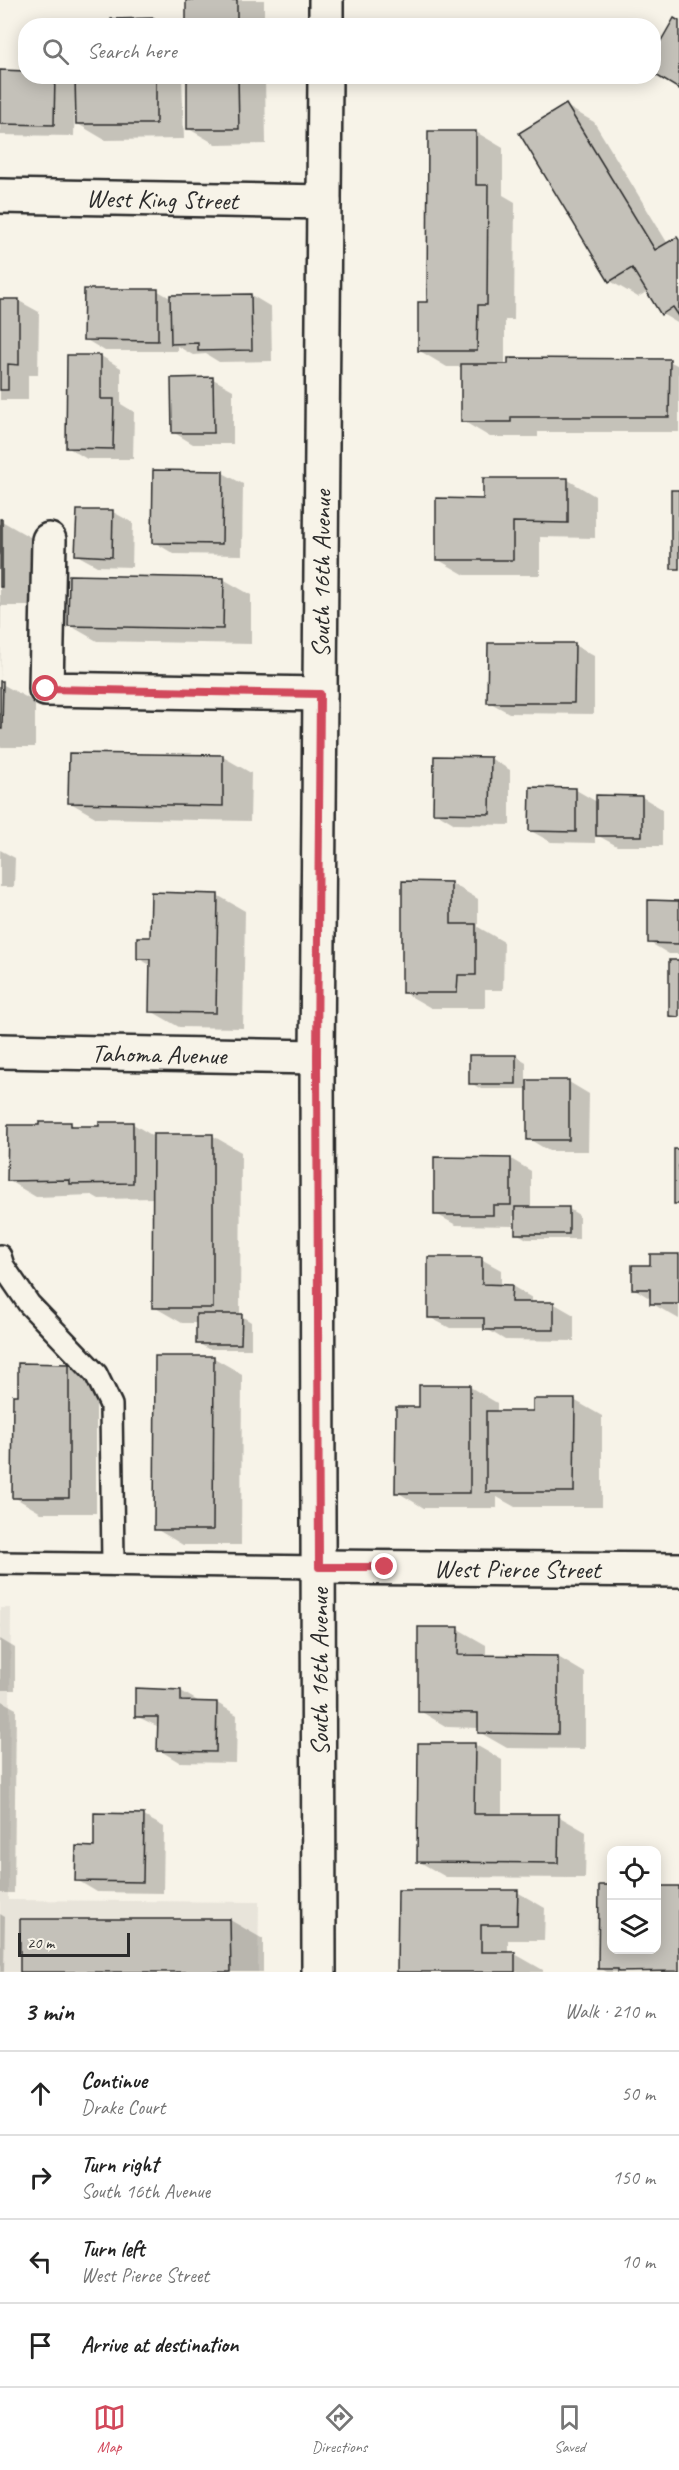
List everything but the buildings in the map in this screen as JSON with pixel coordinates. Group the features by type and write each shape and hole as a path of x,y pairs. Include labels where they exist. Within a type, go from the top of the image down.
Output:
{"main road":[{"path":"326,0 326,18"},
{"name":"South 16th Avenue","path":"319,1972 317,1057 325,84"},
{"name":"West King Street","path":"0,196 324,202"},
{"path":"49,540 46,689 320,694"},
{"name":"Tahoma Avenue","path":"0,1051 317,1057"},
{"name":"West Pierce Street","path":"319,1567 679,1570"}],"lane":[{"path":"0,1256 3,1266 29,1304 96,1374 111,1405 113,1564"},
{"path":"0,1563 319,1567"}],"shaded area":[{"path":"0,1608 11,1608 8,1900 259,1902 258,1972 0,1972"}],"route":[{"path":"46,689 320,694 317,1057 319,1567 385,1567"}]}
